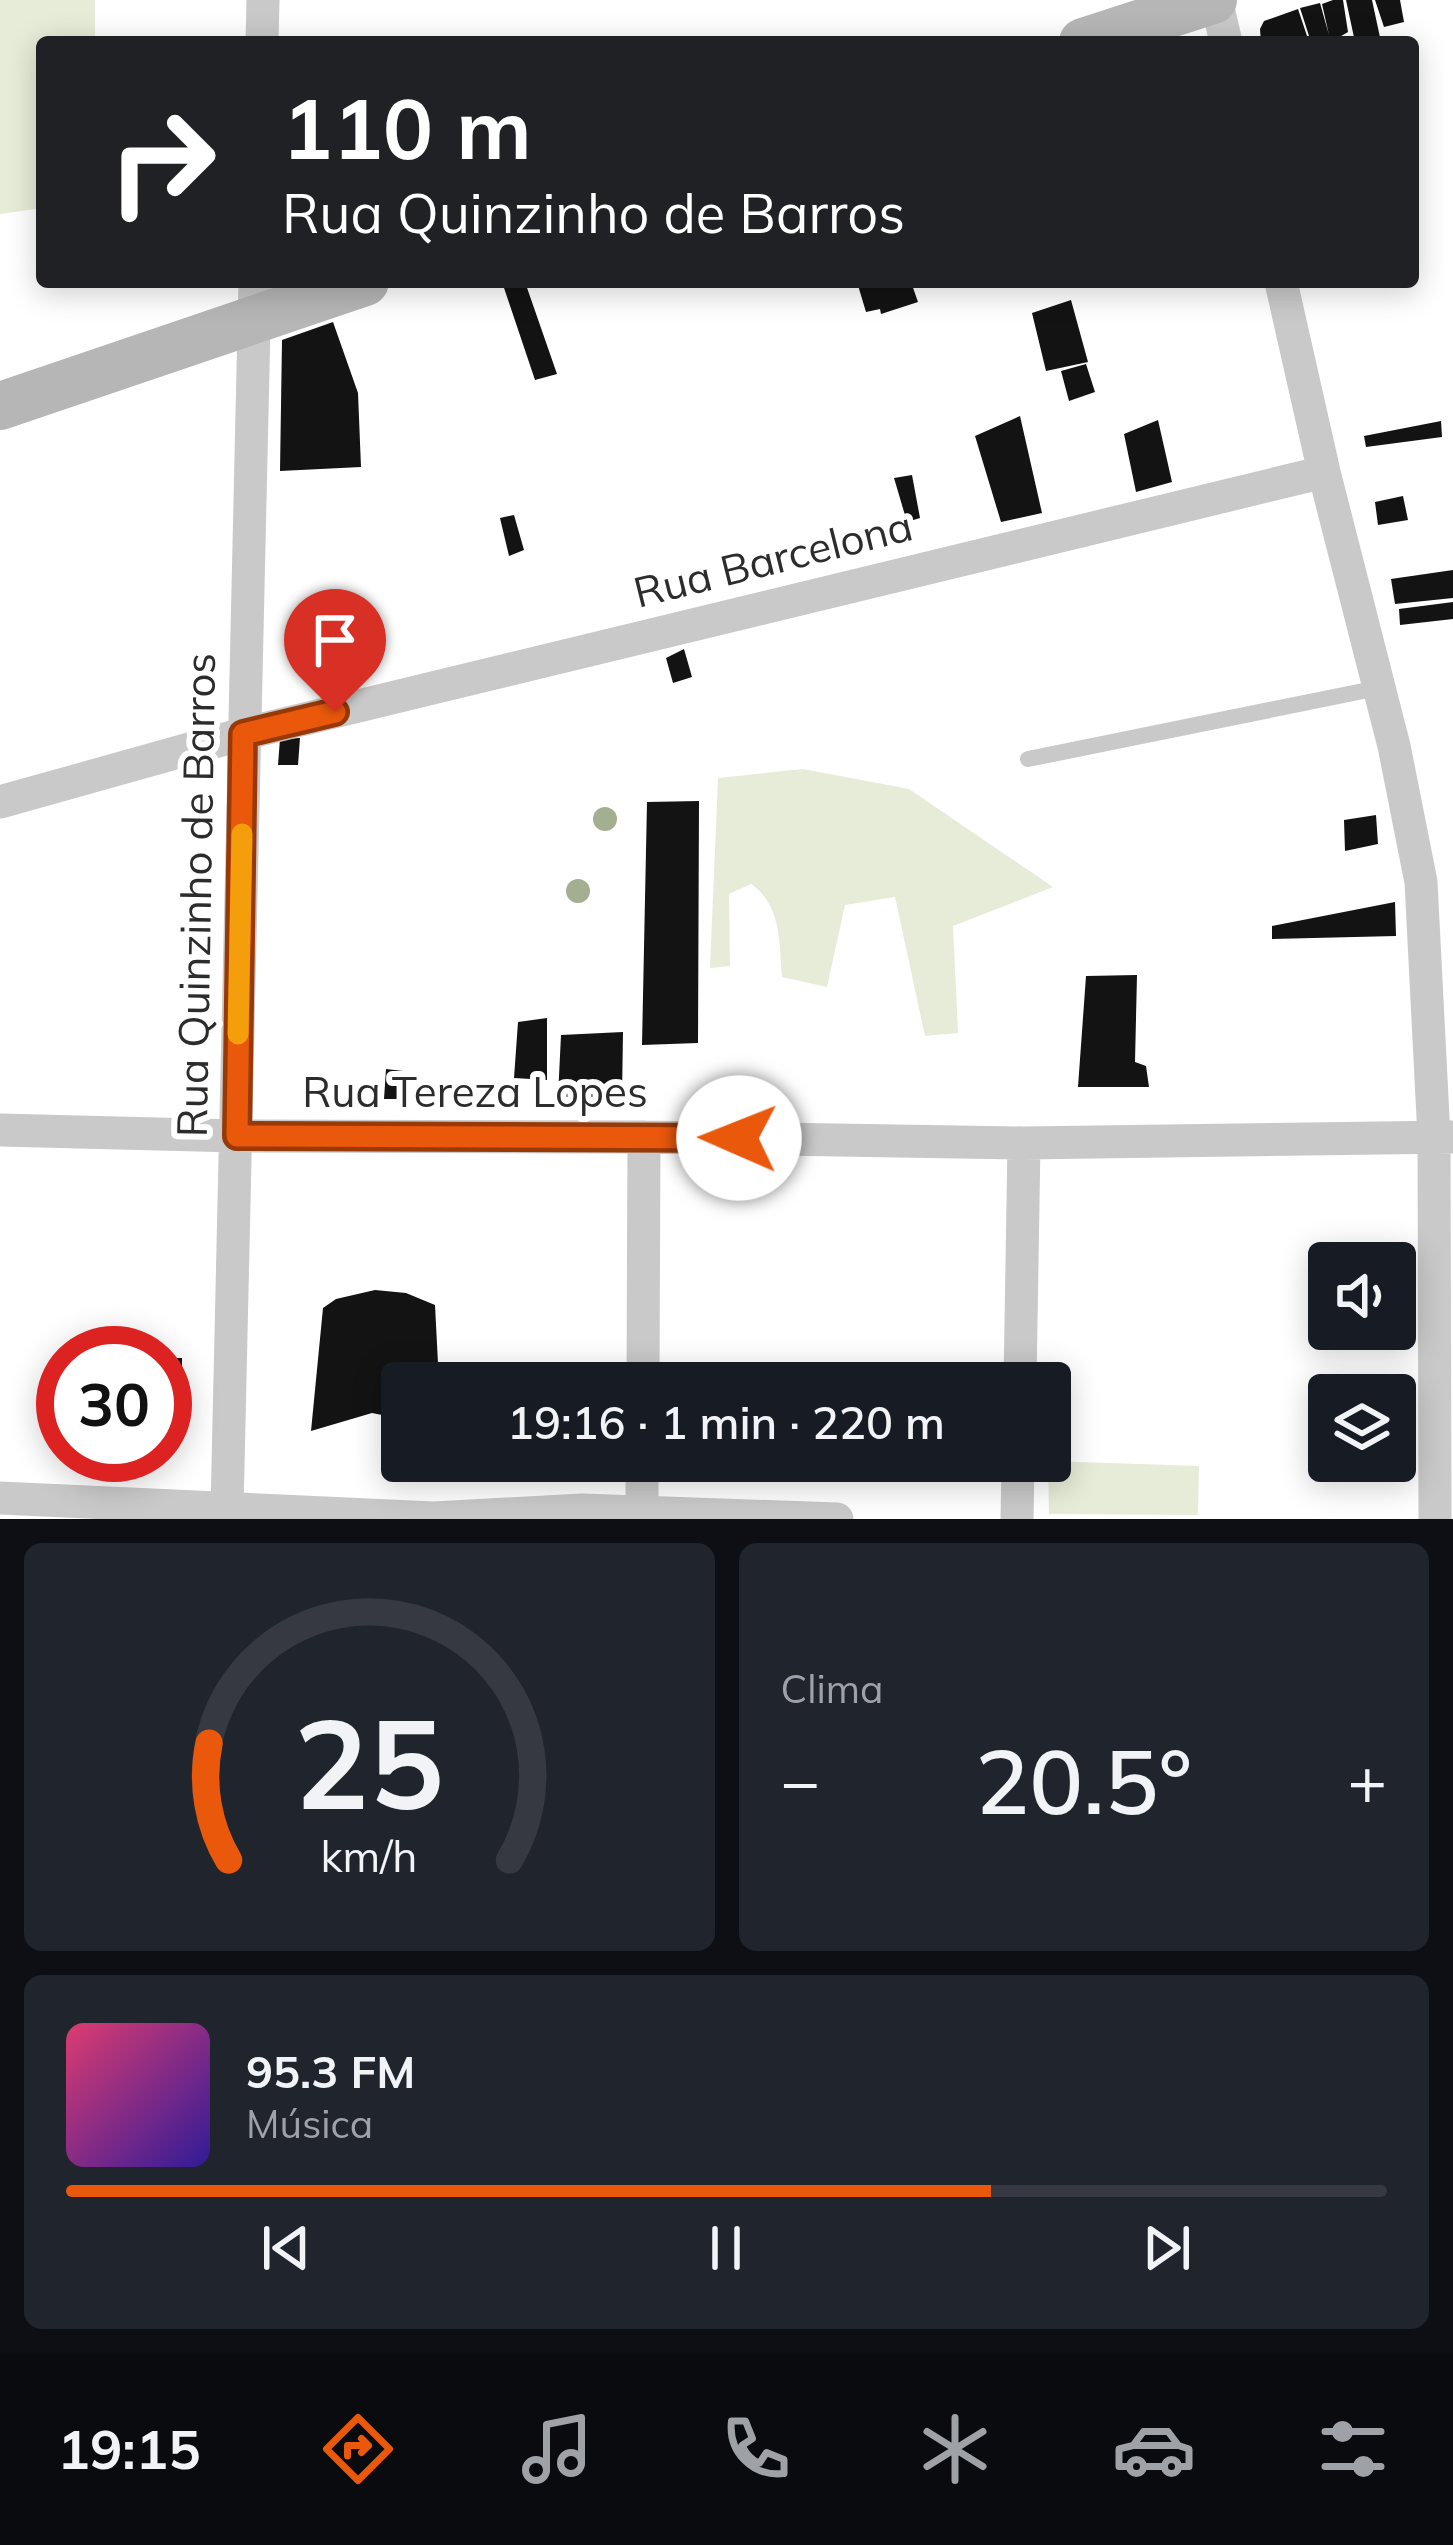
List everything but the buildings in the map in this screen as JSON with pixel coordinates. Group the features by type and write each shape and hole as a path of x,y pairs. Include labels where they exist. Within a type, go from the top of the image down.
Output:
{"main road":[{"path":"1102,36 1214,0"},
{"path":"0,406 254,301 329,288"}],"street":[{"path":"262,36 263,0"},
{"path":"1214,0 1224,36"},
{"path":"1282,288 1394,746 1421,882 1443,1137 1435,1519"},
{"name":"Rua Quinzinho de Barros","path":"226,1510 254,301"},
{"name":"Rua Barcelona","path":"0,802 243,734 1324,472"},
{"name":"Rua Tereza Lopes","path":"0,1130 1024,1143 1443,1137"},
{"path":"643,1362 644,1137"},
{"path":"1020,1362 1024,1143"},
{"path":"642,1511 643,1482"},
{"path":"1017,1519 1018,1482"},
{"path":"0,1498 434,1518 582,1510 837,1519"}],"lane":[{"path":"1028,759 1378,688"}],"green space":[{"path":"0,0 95,0 95,36 36,36 36,209 0,214"},
{"path":"803,769 909,789 1053,887 953,926 958,1033 925,1036 895,897 845,905 827,987 782,977 774,914 751,884 729,894 730,966 710,968 718,778"},
{"path":"1071,1462 1199,1466 1198,1515 1049,1514 1048,1482 1071,1482"}],"slow traffic":[{"path":"238,1034 242,834"}],"route":[{"path":"335,712 243,734 237,1136 739,1138"}]}
